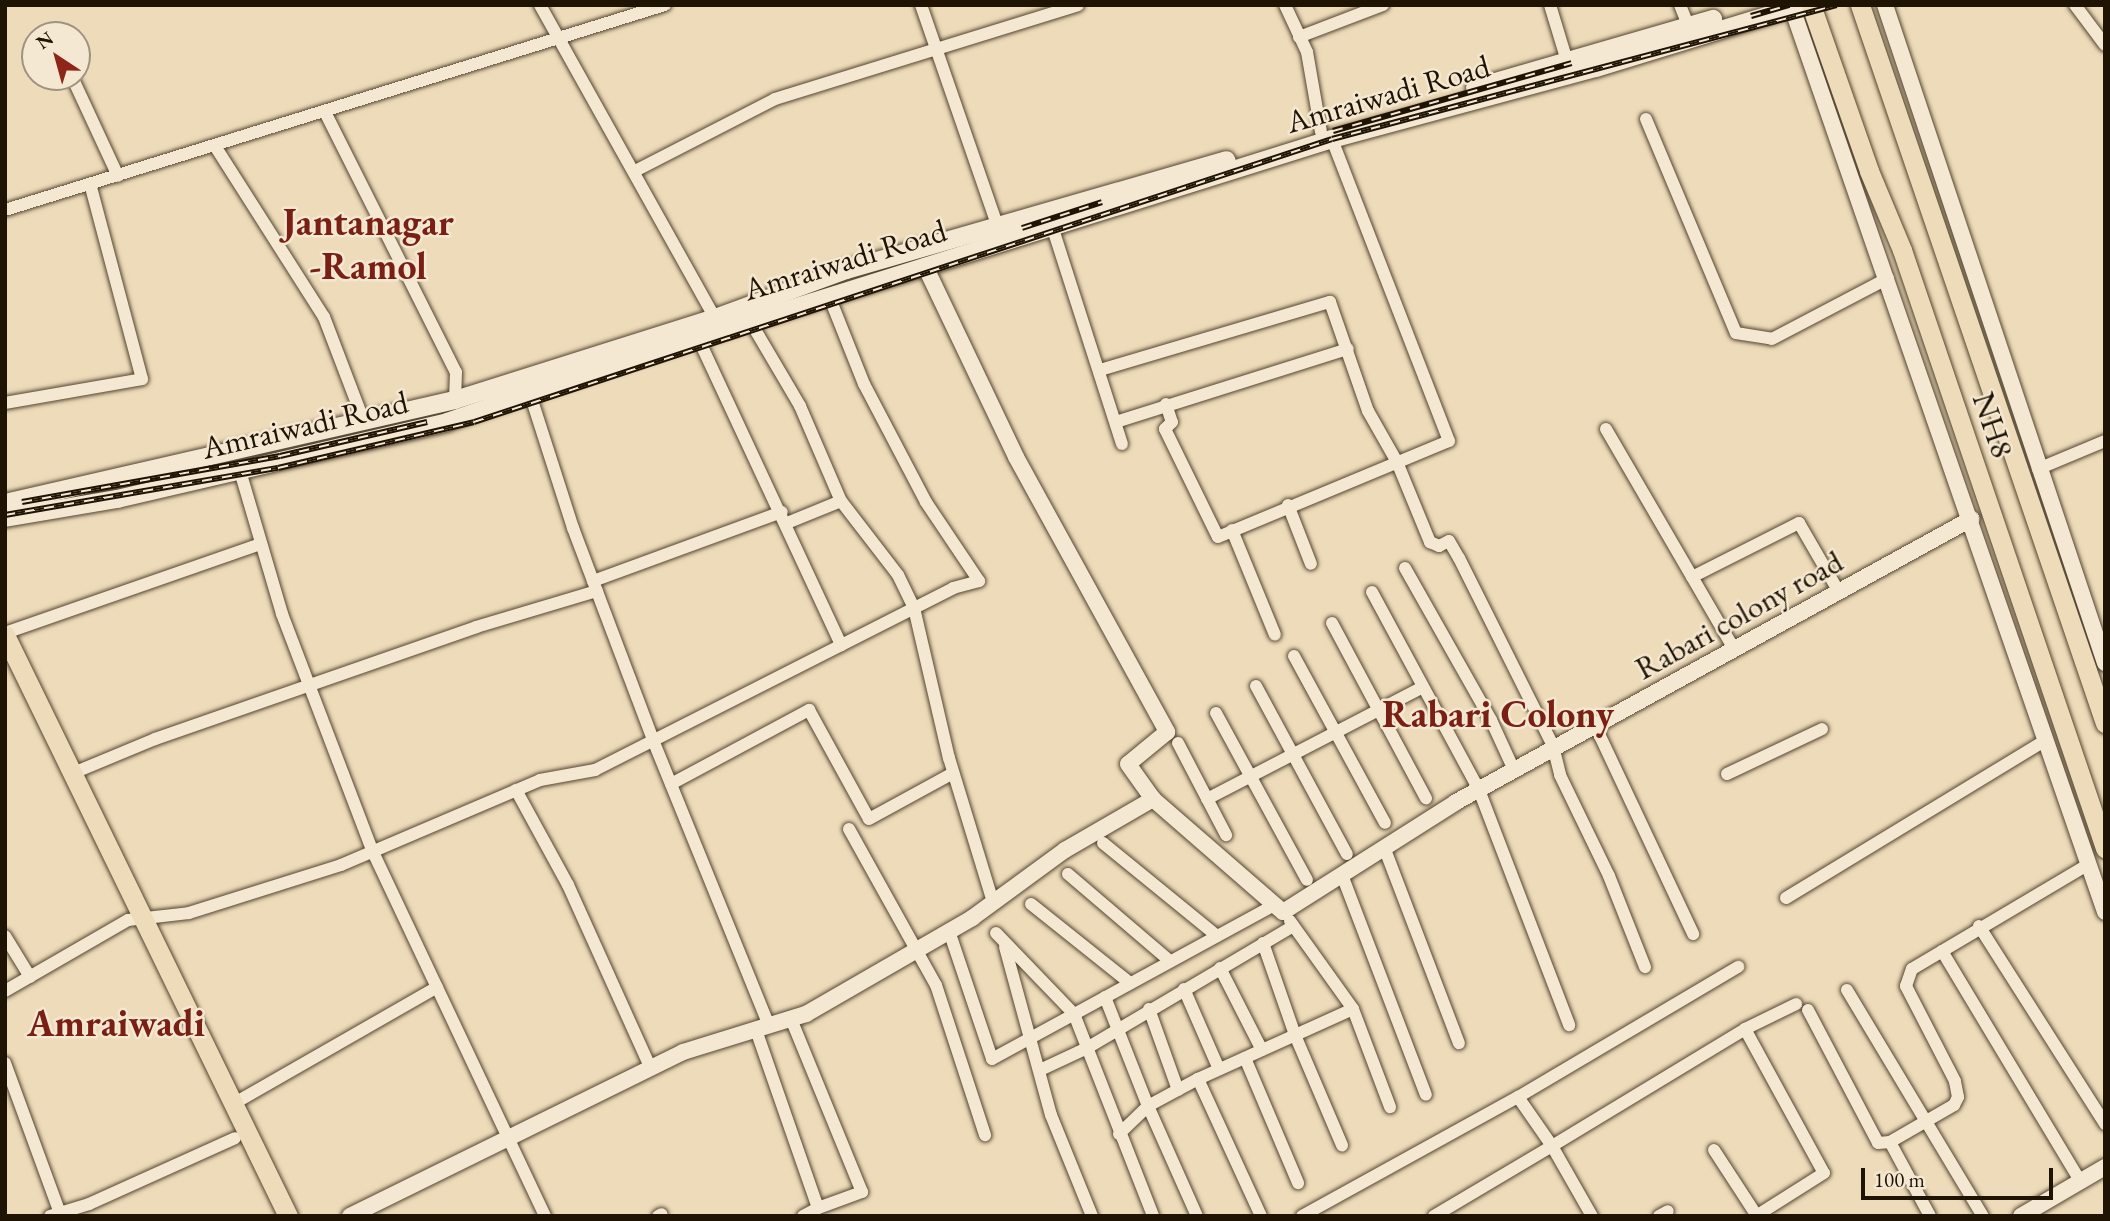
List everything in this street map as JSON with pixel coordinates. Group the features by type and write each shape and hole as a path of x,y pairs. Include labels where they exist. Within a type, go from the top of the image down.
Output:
{"main road":[{"path":"1692,30 1768,5"},
{"name":"NH8","path":"1860,5 2105,723"},
{"path":"5,503 455,400 715,318 846,270 1000,233 1327,136 1567,61 1692,30 1803,10"},
{"name":"NH8","path":"1803,10 1902,250 2105,848"},
{"name":"Amraiwadi Road","path":"5,518 240,471 442,424 698,338 925,266 1000,233 1052,226 1327,136 1596,68 1692,30"},
{"path":"5,634 235,1138 275,1216"},
{"path":"5,667 135,921 233,1104 288,1216"}],"street":[{"path":"540,5 635,171 687,274 715,318"},
{"path":"5,210 562,40 665,5"},
{"path":"921,5 1000,233"},
{"path":"635,171 775,99 935,46 1078,5"},
{"path":"1166,404 1172,422 1165,429 1217,537 1288,505 1449,441 1327,136 1307,52 1284,5"},
{"path":"1299,37 1366,7 1383,5"},
{"path":"1550,5 1567,61"},
{"path":"1680,5 1692,30"},
{"path":"1885,5 1936,148 2038,469 2103,652"},
{"path":"2075,5 2105,45"},
{"path":"1803,10 1848,181 1888,278 2105,912"},
{"path":"79,91 118,176"},
{"path":"325,112 456,372 455,400"},
{"path":"1646,119 1736,333 1772,340 1888,278"},
{"path":"215,146 324,317 363,419"},
{"path":"5,403 142,379 90,184"},
{"path":"1052,226 1122,444"},
{"path":"925,266 1016,457 1167,733 1128,764 1153,799 1283,914 1353,1009 1390,1107"},
{"path":"5,991 135,921 189,913 373,852 541,780 595,770 914,608 979,581 913,478 864,384 829,296"},
{"path":"1100,370 1330,302 1368,411 1397,462 1430,542 1439,546 1448,541 1459,558 1553,746 1560,775 1609,876 1645,967"},
{"path":"750,321 800,406 841,500 898,575 914,608 953,773 993,902"},
{"path":"698,338 784,517 841,645"},
{"path":"1116,422 1166,404 1290,371 1348,349"},
{"path":"530,394 595,586 762,1028 818,1208"},
{"path":"1606,429 1734,649"},
{"path":"2038,469 2105,441"},
{"path":"240,471 261,544 309,685 373,852 545,1216"},
{"path":"71,774 309,685 784,517 841,500"},
{"path":"1288,505 1311,564"},
{"name":"Rabari colony road","path":"1283,914 1384,847 1553,746 1971,519"},
{"path":"1692,577 1799,523 1839,592"},
{"path":"1232,530 1275,635"},
{"path":"5,634 261,544"},
{"path":"1405,568 1491,720 1514,771"},
{"path":"1372,592 1479,790 1569,1025"},
{"path":"1332,623 1426,798"},
{"path":"1294,656 1385,823"},
{"path":"1255,686 1348,853"},
{"path":"1208,799 1377,708 1423,687"},
{"path":"671,784 809,710 869,819 953,773"},
{"path":"1216,713 1307,880"},
{"path":"1599,723 1600,736 1693,934"},
{"path":"1727,774 1822,730"},
{"path":"1786,898 2046,740"},
{"path":"1178,743 1226,835"},
{"path":"516,790 568,885 650,1067"},
{"path":"350,1216 506,1136 683,1052 791,1019 949,931 1065,850 1153,799"},
{"path":"849,829 888,903 919,949 936,985 985,1135"},
{"path":"1104,843 1217,936"},
{"path":"1384,847 1459,1043"},
{"path":"1808,1010 1878,1143 1890,1142 1954,1105 1958,1088 1906,986 1912,969 1979,926 2089,864"},
{"path":"1068,874 1170,961"},
{"path":"1342,875 1426,1094"},
{"path":"1031,904 1130,983"},
{"path":"949,931 992,1059 1032,1041 1074,1014 1217,936 1283,914"},
{"path":"1040,1070 1087,1048 1117,1027 1263,943 1283,914"},
{"path":"1979,926 2105,1124"},
{"path":"996,933 1074,1014 1153,1216"},
{"path":"5,936 30,977"},
{"path":"1263,943 1295,1035 1342,1145"},
{"path":"1005,945 1051,1115 1093,1216"},
{"path":"1942,951 2080,1181"},
{"path":"1301,1216 1518,1097 1738,967"},
{"path":"1220,968 1262,1050"},
{"path":"233,1104 437,987"},
{"path":"1184,989 1219,1069"},
{"path":"1847,990 1983,1216"},
{"path":"1105,997 1148,1106 1197,1216"},
{"path":"1434,1216 1745,1029 1796,1004"},
{"path":"1149,1009 1178,1090"},
{"path":"1119,1134 1148,1106 1198,1079 1353,1009"},
{"path":"791,1019 862,1192 803,1216"},
{"path":"1714,1150 1756,1216 1824,1173 1745,1029"},
{"path":"1245,1058 1298,1183"},
{"path":"5,1063 55,1214 235,1138"},
{"path":"1198,1079 1261,1216"},
{"path":"1518,1097 1552,1146 1592,1216"},
{"path":"1890,1142 1930,1216"},
{"path":"2021,1216 2105,1167"}],"railway":[{"path":"1751,16 1789,5"},
{"path":"5,515 278,468 474,422 1332,139 1837,5"},
{"path":"1333,131 1572,63"},
{"path":"1022,228 1102,202"},
{"path":"22,502 280,456 427,422"}],"district":[{"name":"Jantanagar -Ramol","path":"368,244"},
{"name":"Rabari Colony","path":"1498,714"},
{"name":"Amraiwadi","path":"116,1023"}]}
